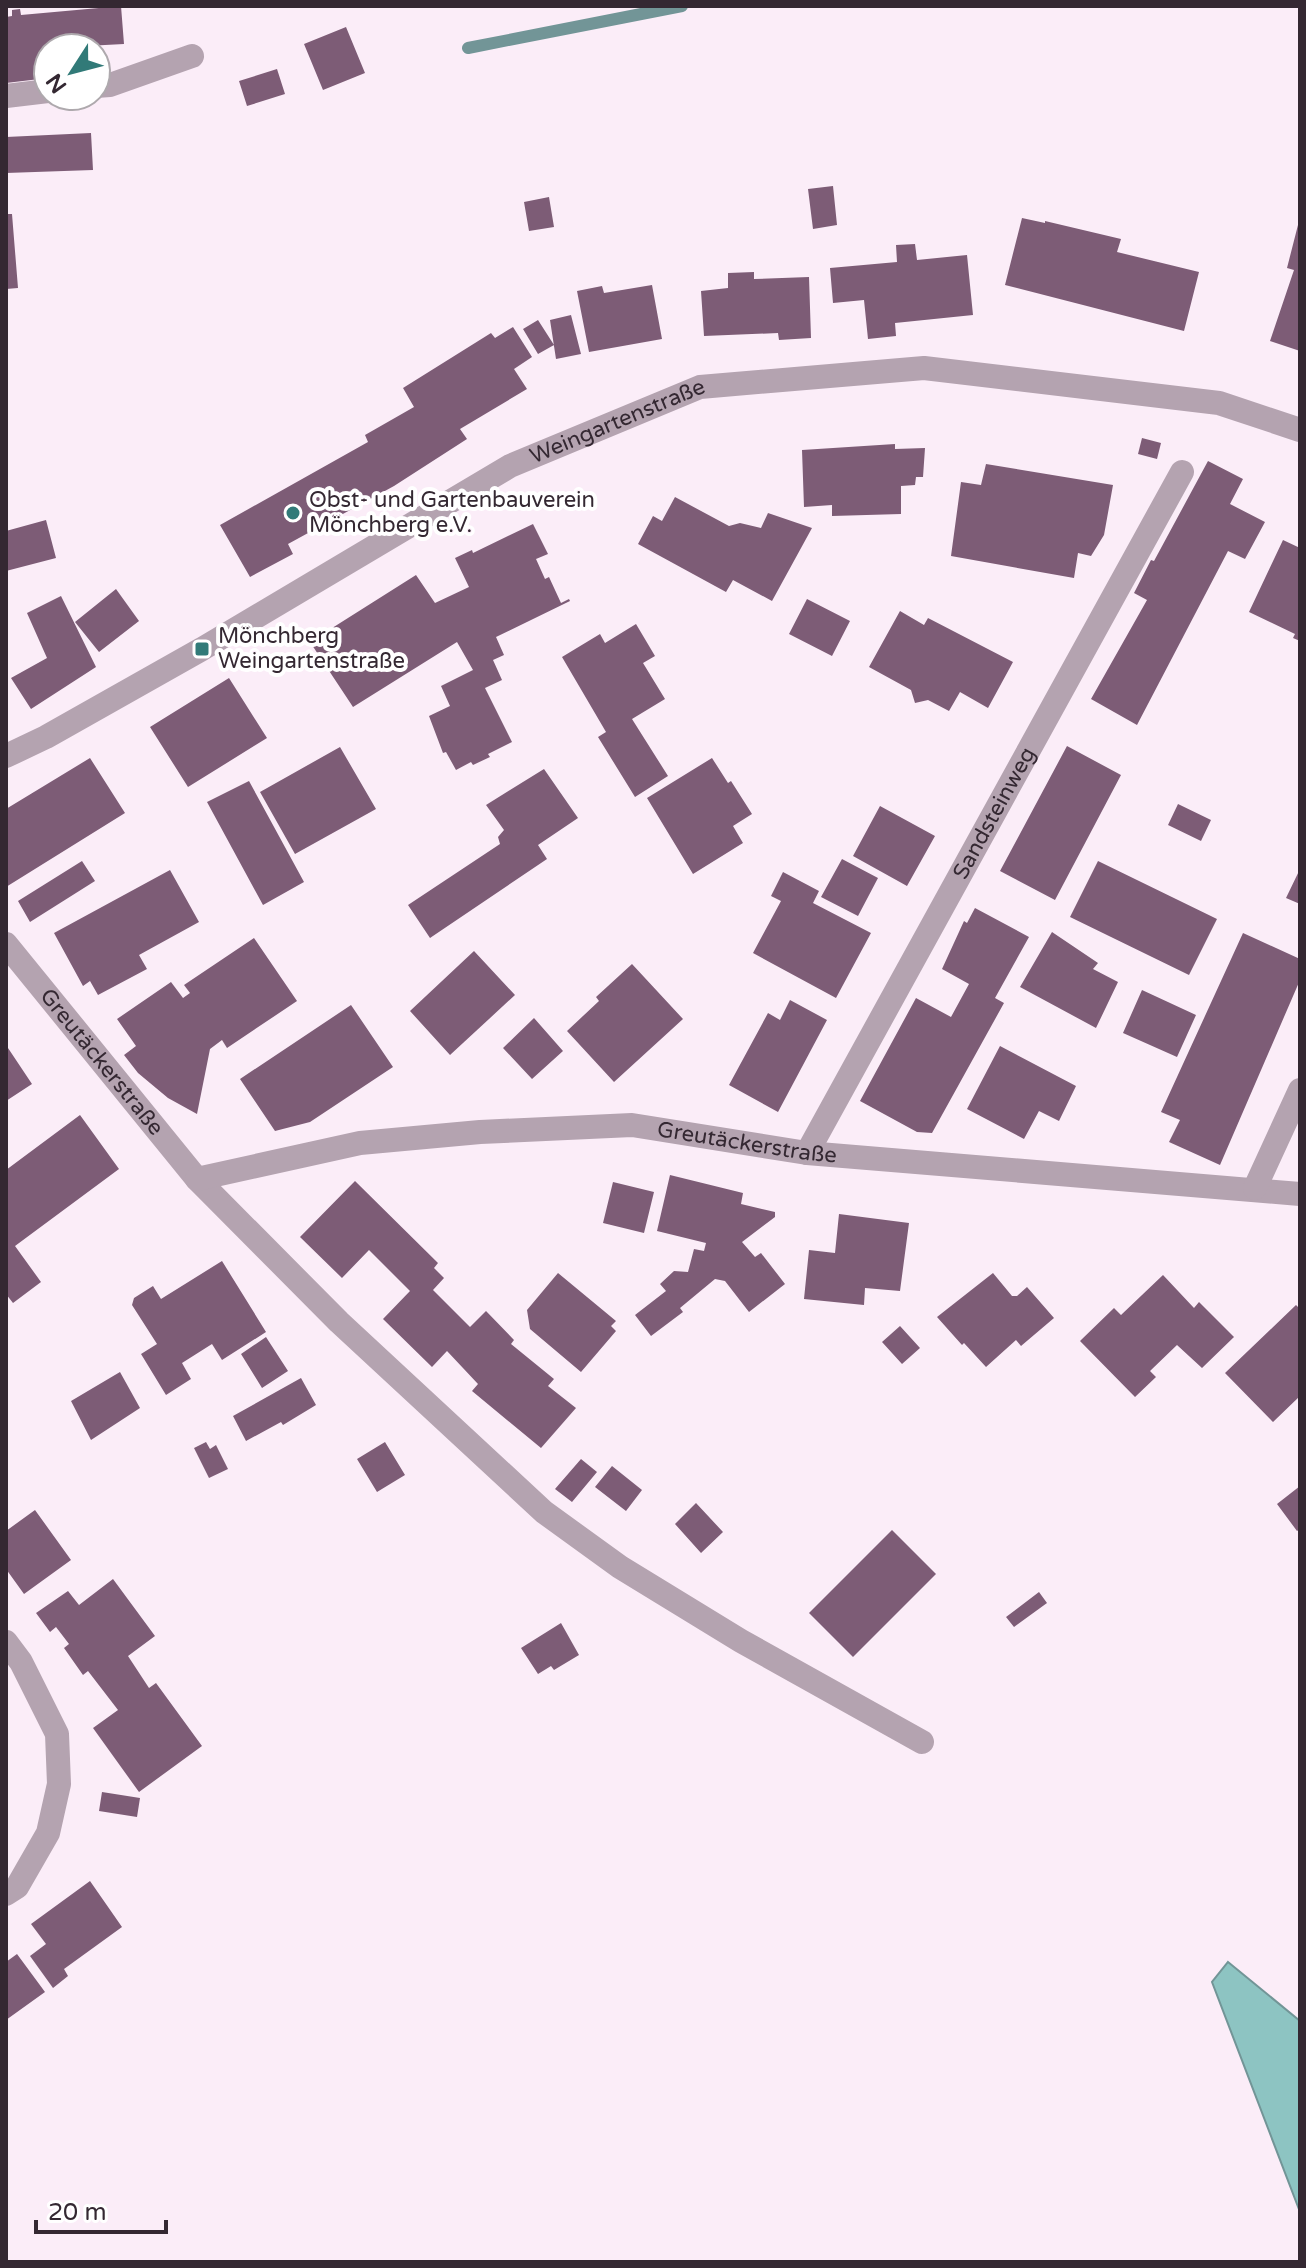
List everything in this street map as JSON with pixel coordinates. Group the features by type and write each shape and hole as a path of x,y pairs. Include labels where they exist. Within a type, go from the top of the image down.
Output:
{"street":[{"path":"112,84 192,56"},
{"path":"6,96 32,93"},
{"name":"Weingartenstraße","path":"6,756 46,737 202,649 510,466 700,387 924,368 1219,403 1300,430"},
{"name":"Sandsteinweg","path":"807,1153 1182,472"},
{"name":"Greutäckerstraße","path":"6,944 197,1179 339,1322 544,1512 620,1567 741,1641 922,1742"},
{"path":"1255,1188 1300,1090"},
{"name":"Greutäckerstraße","path":"197,1179 360,1143 480,1132 632,1125 807,1153 1300,1194"},
{"path":"6,1642 21,1662 57,1734 59,1784 48,1833 17,1887 6,1894"}],"shaded area":[{"path":"1228,1962 1300,2021 1300,2212 1212,1982"}],"building":[{"path":"121,6 124,44 112,45 112,32 32,32 32,80 6,83 6,17 12,16 12,10 20,9 21,15"},
{"path":"346,27 365,73 323,90 304,44"},
{"path":"277,69 285,94 247,106 239,81"},
{"path":"91,133 93,170 6,173 6,137"},
{"path":"833,186 837,225 813,229 808,189"},
{"path":"549,197 554,227 529,231 524,202"},
{"path":"6,214 12,214 18,288 6,289"},
{"path":"1022,218 1121,239 1117,252 1199,272 1184,331 1005,285"},
{"path":"1299,221 1300,351 1270,341 1294,270 1287,268"},
{"path":"915,244 917,260 967,255 973,315 895,323 896,336 868,339 864,300 833,303 830,268 897,262 896,245"},
{"path":"754,272 754,279 809,277 811,338 779,340 778,333 704,336 701,291 728,288 728,273"},
{"path":"652,285 662,339 589,352 577,291 602,286 604,293"},
{"path":"571,315 581,354 556,359 550,320"},
{"path":"538,320 554,345 538,354 523,329"},
{"path":"513,327 532,357 514,369 527,389 460,429 467,439 394,486 288,544 293,554 250,577 220,525 368,442 365,435 414,407 403,388 491,333 495,338"},
{"path":"1142,438 1161,443 1157,459 1138,454"},
{"path":"895,444 895,449 925,448 923,477 916,477 915,485 901,486 901,514 832,516 832,505 804,507 802,450"},
{"path":"1208,461 1243,479 1230,504 1265,522 1245,559 1228,551 1137,725 1091,699 1147,600 1134,593"},
{"path":"986,464 1113,485 1104,535 1091,556 1078,553 1074,578 951,556 961,482 981,485"},
{"path":"675,497 729,526 740,523 761,528 768,513 812,528 772,601 733,580 726,592 638,544 653,516 662,521"},
{"path":"46,520 56,558 6,571 6,531"},
{"path":"533,524 548,554 536,559 545,579 549,577 561,603 570,601 496,637 504,655 493,660 502,680 485,688 512,742 488,754 490,757 456,770 446,752 443,753 429,716 450,706 441,686 473,670 457,642 353,707 310,642 416,575 435,603 469,587 455,558 472,550 473,553"},
{"path":"1283,540 1300,548 1300,641 1293,638 1295,634 1249,612"},
{"path":"116,589 139,621 99,652 75,622"},
{"path":"61,596 96,667 31,709 11,678 47,658 27,613"},
{"path":"807,599 850,621 832,656 789,634"},
{"path":"900,611 924,625 928,618 1013,662 988,708 960,692 949,711 928,700 915,703 911,690 869,667"},
{"path":"636,624 655,656 643,663 665,699 632,719 668,776 635,797 598,737 606,732 562,657 600,634 605,643"},
{"path":"229,678 267,738 188,787 150,727"},
{"path":"1067,746 1121,775 1055,900 1000,871"},
{"path":"340,747 376,809 295,854 260,792"},
{"path":"90,758 125,813 6,887 6,809"},
{"path":"712,758 752,814 733,826 743,843 693,874 647,798"},
{"path":"544,769 578,818 538,845 547,859 430,938 408,905 500,844 498,837 504,830 486,805"},
{"path":"249,781 304,882 263,905 207,802"},
{"path":"1178,804 1211,820 1201,841 1168,825"},
{"path":"880,806 935,836 907,886 853,856"},
{"path":"842,859 878,878 858,916 821,897"},
{"path":"82,861 95,881 30,922 18,901"},
{"path":"1098,861 1217,919 1189,975 1070,917"},
{"path":"1300,869 1300,904 1286,898"},
{"path":"170,870 199,922 139,955 147,969 98,995 90,981 83,986 54,933"},
{"path":"783,872 819,891 813,903 871,933 836,998 753,953 781,901 771,896"},
{"path":"975,908 1029,937 995,998 1004,1003 932,1133 917,1132 860,1101 916,998 951,1017 969,984 942,969 964,921 967,923"},
{"path":"1052,932 1098,963 1093,969 1118,982 1096,1028 1020,987"},
{"path":"1243,933 1300,959 1300,980 1220,1165 1169,1142 1180,1120 1161,1112"},
{"path":"254,938 297,1001 227,1048 222,1040 210,1049 197,1114 168,1098 138,1073 124,1055 136,1046 117,1019 171,982 183,998 190,993 184,985"},
{"path":"474,951 515,995 450,1055 410,1011"},
{"path":"632,964 683,1019 614,1082 567,1031 599,1001 596,997"},
{"path":"1142,990 1196,1015 1177,1057 1123,1033"},
{"path":"790,1000 827,1020 778,1112 729,1085 768,1013 780,1020"},
{"path":"351,1005 393,1067 310,1122 275,1131 240,1079"},
{"path":"534,1018 563,1051 532,1079 503,1048"},
{"path":"6,1045 32,1084 6,1101"},
{"path":"1000,1046 1076,1086 1059,1121 1039,1111 1024,1139 967,1109"},
{"path":"80,1115 119,1169 15,1246 41,1282 13,1303 6,1294 6,1170"},
{"path":"670,1175 743,1193 741,1204 775,1212 775,1217 742,1242 755,1257 761,1253 785,1284 749,1312 725,1281 715,1279 680,1308 683,1312 651,1336 635,1315 666,1291 660,1284 674,1271 688,1272 694,1249 704,1251 706,1243 657,1231"},
{"path":"355,1181 438,1263 434,1268 444,1278 433,1290 470,1327 486,1311 514,1340 511,1344 554,1379 548,1386 576,1408 541,1448 472,1391 478,1384 447,1351 432,1367 383,1319 410,1291 369,1250 342,1278 300,1237"},
{"path":"613,1182 654,1192 644,1233 603,1223"},
{"path":"839,1214 909,1223 900,1291 865,1288 864,1305 804,1299 809,1250 835,1253"},
{"path":"222,1261 266,1332 222,1360 212,1344 182,1363 191,1379 166,1395 141,1354 157,1344 132,1305 134,1298 153,1286 161,1299"},
{"path":"558,1273 616,1321 611,1326 616,1331 581,1372 530,1329 527,1310"},
{"path":"993,1273 1012,1296 1017,1296 1027,1287 1054,1318 1021,1346 1016,1340 986,1367 937,1317"},
{"path":"1163,1275 1194,1308 1199,1302 1234,1337 1202,1368 1177,1345 1150,1371 1156,1377 1135,1397 1080,1341 1114,1308 1121,1315"},
{"path":"1296,1305 1300,1309 1300,1396 1273,1422 1225,1373"},
{"path":"900,1326 920,1348 902,1364 882,1342"},
{"path":"266,1337 288,1371 262,1388 241,1354"},
{"path":"120,1372 140,1408 91,1440 71,1401"},
{"path":"301,1378 316,1405 283,1425 281,1422 246,1441 233,1416"},
{"path":"206,1442 210,1449 216,1445 228,1469 209,1478 194,1448"},
{"path":"385,1442 405,1475 377,1492 357,1459"},
{"path":"581,1459 597,1472 572,1502 555,1489"},
{"path":"612,1466 642,1490 626,1511 595,1487"},
{"path":"1300,1486 1300,1529 1297,1531 1277,1504"},
{"path":"696,1503 723,1532 701,1553 675,1524"},
{"path":"35,1510 71,1560 24,1594 6,1569 6,1531"},
{"path":"892,1530 936,1574 853,1657 809,1613"},
{"path":"113,1579 155,1636 128,1656 149,1688 156,1683 202,1746 139,1792 93,1728 118,1710 88,1671 83,1675 64,1648 69,1644 56,1627 50,1632 36,1613 68,1591 79,1605"},
{"path":"1039,1592 1047,1603 1014,1627 1006,1617"},
{"path":"561,1623 579,1655 554,1670 551,1666 538,1674 521,1648"},
{"path":"102,1792 140,1798 137,1817 99,1811"},
{"path":"90,1881 122,1927 64,1969 68,1976 53,1988 30,1956 46,1944 31,1924"},
{"path":"17,1954 45,1992 6,2020 6,1962"}],"waterway":[{"path":"468,48 682,6"}],"place":[{"name":"Obst- und Gartenbauverein Mönchberg e.V.","path":"293,513"},
{"name":"Mönchberg Weingartenstraße","path":"202,649"}]}
